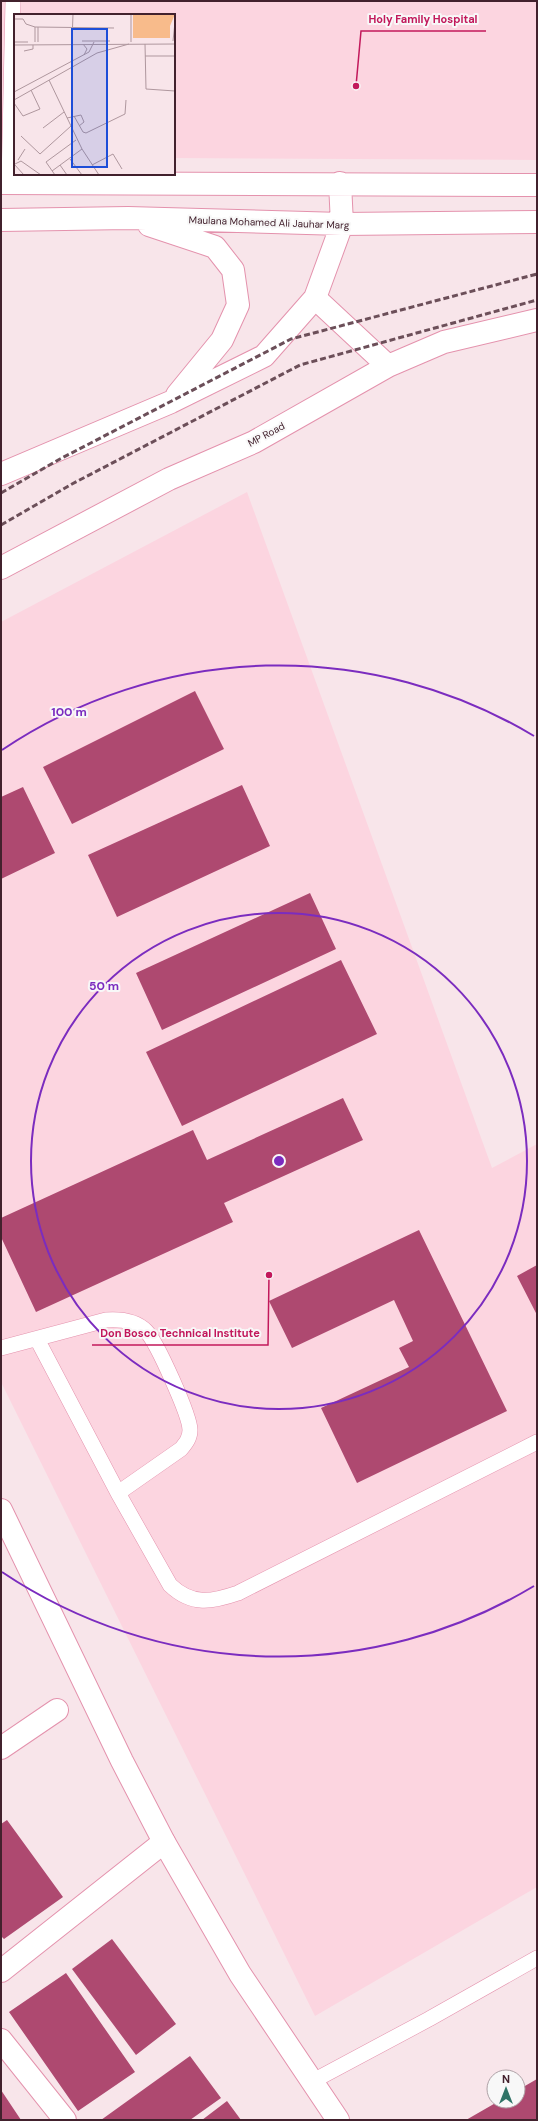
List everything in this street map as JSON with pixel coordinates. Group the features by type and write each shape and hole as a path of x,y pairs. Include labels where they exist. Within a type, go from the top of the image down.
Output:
{"main road":[{"path":"5,183 340,183 537,185"},
{"path":"1,474 171,402 264,356 316,298 342,224 340,183"},
{"path":"128,218 215,247 232,270 238,305 222,340 171,402"},
{"name":"Maulana Mohamed Ali Jauhar Marg","path":"1,220 128,218 342,224 537,222"},
{"path":"316,298 388,366"},
{"name":"MP Road","path":"1,568 169,479 254,442 388,366 444,342 537,320"},
{"path":"1,1510 122,1761 164,1842 240,1974 338,2120"},
{"path":"1,1748 57,1710"},
{"path":"1,1971 164,1842"},
{"path":"1,2040 65,2120"}],"lane":[{"path":"5,183 13,1"},
{"path":"1,1348 97,1321 117,1320 139,1326 151,1337 186,1412 190,1431 188,1440 181,1449 118,1493"},
{"path":"37,1339 118,1493 170,1585 180,1595 193,1600 221,1599 238,1593 537,1442"},
{"path":"313,2081 429,2019 537,1958"}],"shaded area":[{"path":"1,1 537,1 537,160 175,158 175,14 14,14 14,158 1,158"},
{"path":"247,492 492,1168 537,1144 537,1887 315,2016 1,1382 1,622"}],"building":[{"path":"195,691 224,749 72,824 43,767"},
{"path":"242,785 270,846 117,917 88,855"},
{"path":"23,787 55,853 1,879 1,797"},
{"path":"310,893 336,949 162,1030 136,973"},
{"path":"341,960 377,1034 182,1126 146,1052"},
{"path":"343,1098 363,1140 224,1203 233,1222 36,1312 1,1237 1,1218 193,1130 207,1160"},
{"path":"419,1230 507,1411 357,1483 321,1408 409,1367 399,1348 413,1341 394,1300 292,1348 269,1301"},
{"path":"537,1265 537,1315 517,1276"},
{"path":"7,1820 63,1897 4,1939 1,1936 1,1824"},
{"path":"112,1939 176,2024 136,2055 72,1969"},
{"path":"66,1973 135,2072 78,2111 9,2012"},
{"path":"190,2056 221,2098 190,2120 101,2120"},
{"path":"537,2079 537,2120 466,2120 486,2108 526,2109 526,2085"},
{"path":"1,2090 21,2120 1,2120"},
{"path":"227,2101 241,2120 202,2120"}],"railway":[{"path":"1,493 60,459 291,339 537,274"},
{"path":"1,525 72,484 300,365 537,300"}],"place":[{"name":"Holy Family Hospital","path":"356,86"},
{"name":"Don Bosco Technical Institute","path":"269,1275"}]}
